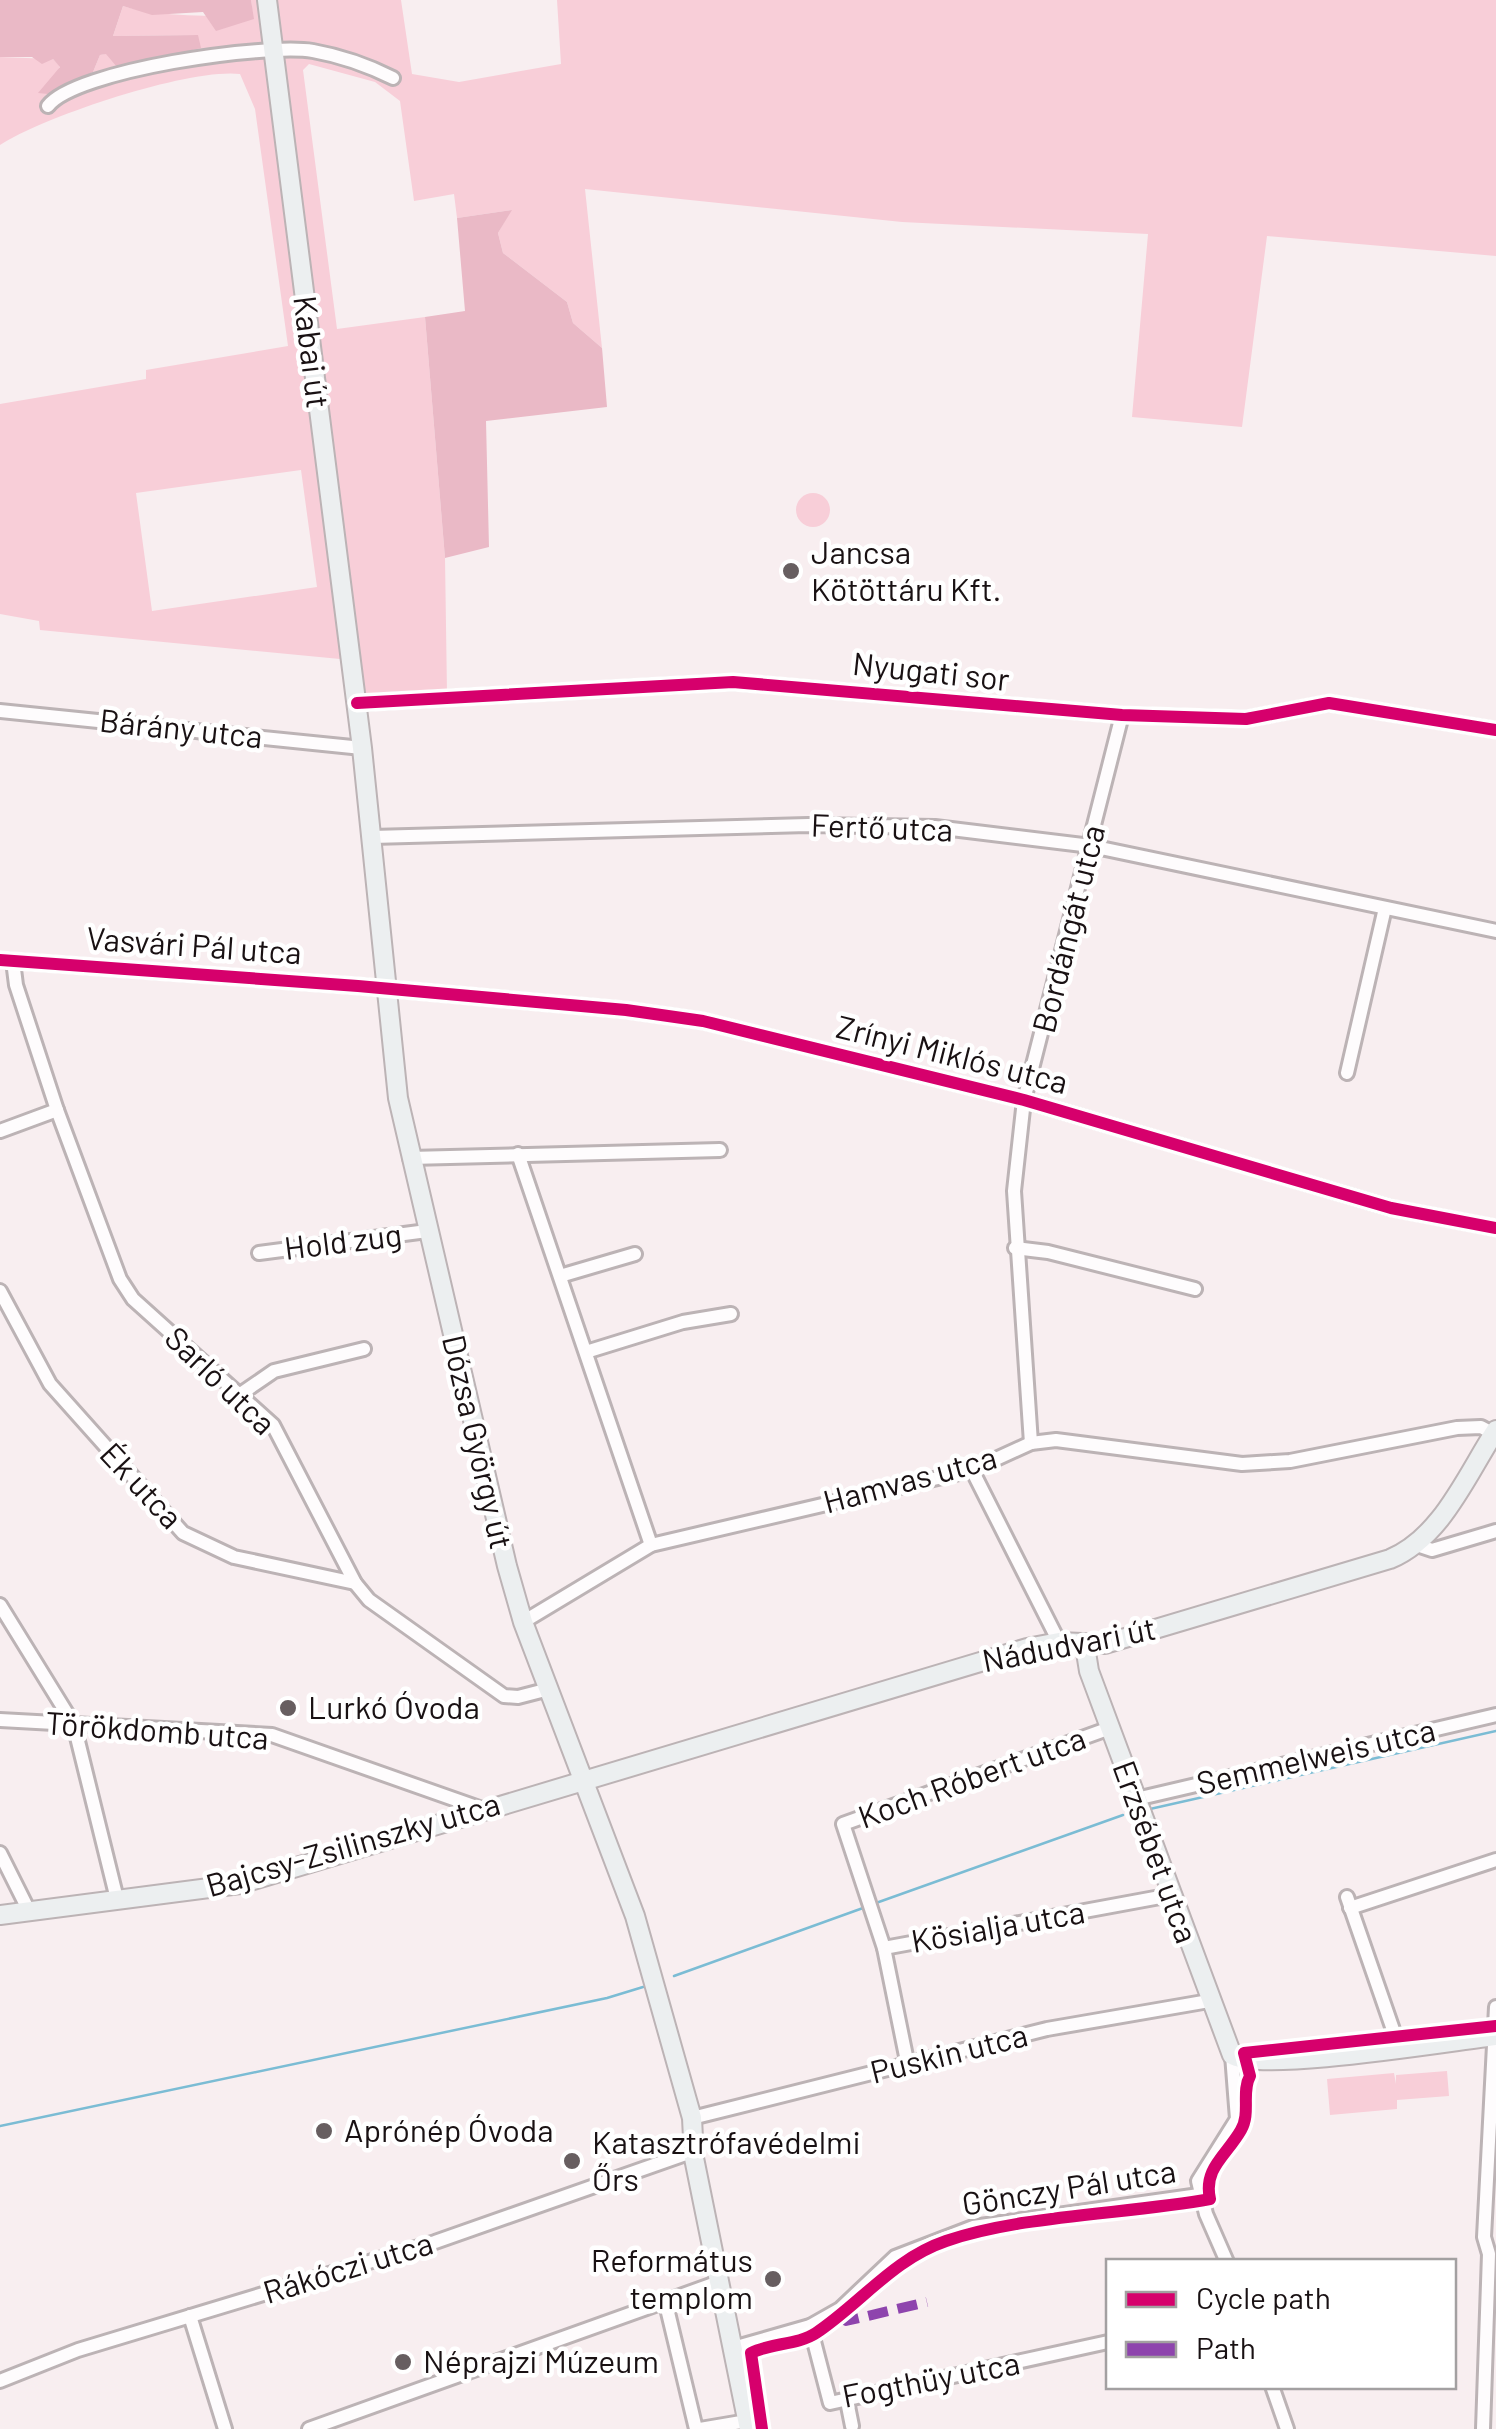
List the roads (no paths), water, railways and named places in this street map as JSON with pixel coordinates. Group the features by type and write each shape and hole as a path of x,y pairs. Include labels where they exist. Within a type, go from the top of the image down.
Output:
{"main road":[{"name":"Kabai út","path":"267,0 357,703"},
{"name":"Dózsa György út","path":"357,703 385,990 410,1158 523,1622 635,1916 692,2118 694,2154 748,2425"},
{"name":"Nádudvari út","path":"584,1781 866,1695 1058,1642 1086,1646 1390,1559 1417,1545 1433,1529 1495,1432"},
{"name":"Erzsébet utca","path":"1086,1646 1089,1671 1209,2002 1232,2055"},
{"name":"Bajcsy-Zsilinszky utca","path":"0,1914 240,1884 482,1808 584,1781"},
{"path":"1232,2055 1248,2061 1494,2037"}],"street":[{"path":"48,106 67,90 128,71 273,51 309,50 367,65 392,78"},
{"name":"Nyugati sor","path":"357,703 733,682 1122,715 1246,719 1329,703 1496,730"},
{"name":"Bárány utca","path":"0,711 362,748"},
{"name":"Bordángát utca","path":"1031,1444 1014,1191 1024,1100 1122,715"},
{"name":"Fertő utca","path":"372,837 808,826 935,827 1091,846 1496,931"},
{"path":"1347,1073 1385,908"},
{"name":"Vasvári Pál utca","path":"6,961 385,990"},
{"name":"Sarló utca","path":"6,961 126,1289 272,1425 355,1582 378,1609 504,1696 518,1697 549,1689"},
{"name":"Zrínyi Miklós utca","path":"385,990 676,1016 1024,1100 1391,1208 1496,1228"},
{"path":"0,1131 58,1110"},
{"path":"410,1158 720,1150"},
{"path":"518,1154 651,1545"},
{"name":"Hold zug","path":"259,1252 427,1232"},
{"path":"1016,1248 1048,1252 1195,1289"},
{"path":"560,1276 635,1254"},
{"name":"Ék utca","path":"0,1291 50,1384 183,1533 234,1557 355,1582"},
{"path":"586,1352 683,1322 732,1314"},
{"path":"242,1394 274,1370 364,1350"},
{"name":"Hamvas utca","path":"523,1622 651,1545 972,1470 1031,1444 1056,1440 1242,1464 1290,1462 1458,1428 1481,1427 1495,1432"},
{"path":"972,1470 1058,1642"},
{"path":"1417,1545 1432,1550 1496,1531"},
{"path":"0,1606 74,1725 117,1899"},
{"name":"Semmelweis utca","path":"1136,1798 1496,1715"},
{"name":"Törökdomb utca","path":"0,1720 272,1735 482,1808"},
{"name":"Koch Róbert utca","path":"884,1948 843,1824 1110,1728"},
{"path":"0,1853 30,1912"},
{"path":"1399,2047 1348,1902 1496,1860"},
{"name":"Kösialja utca","path":"908,2066 884,1948 1171,1895"},
{"name":"Puskin utca","path":"692,2118 1047,2029 1209,2002"},
{"path":"1483,2429 1492,2254 1484,2236 1493,2152 1496,2007"},
{"name":"Gönczy Pál utca","path":"734,2348 810,2326 840,2309 896,2257 972,2227 1199,2195 1201,2171 1238,2119 1232,2055"},
{"name":"Rákóczi utca","path":"0,2381 78,2350 434,2242 694,2154"},
{"path":"1199,2195 1226,2259"},
{"path":"309,2429 719,2282"},
{"path":"665,2300 698,2429 748,2425"},
{"path":"190,2316 225,2429"},
{"name":"Fogthüy utca","path":"810,2326 830,2403 1106,2342"},
{"path":"1273,2389 1287,2429"},
{"path":"849,2401 852,2426"}],"waterway":[{"path":"1150,1809 1496,1731"},
{"path":"876,1903 1123,1815"},
{"path":"674,1976 863,1908"},
{"path":"0,2126 607,1998 643,1987"}],"place":[{"name":"Jancsa Kötöttáru Kft.","path":"791,571"},
{"name":"Lurkó Óvoda","path":"288,1708"},
{"name":"Aprónép Óvoda","path":"324,2131"},
{"name":"Katasztrófavédelmi Őrs","path":"572,2161"},
{"name":"Református templom","path":"773,2279"},
{"name":"Néprajzi Múzeum","path":"403,2362"}]}
